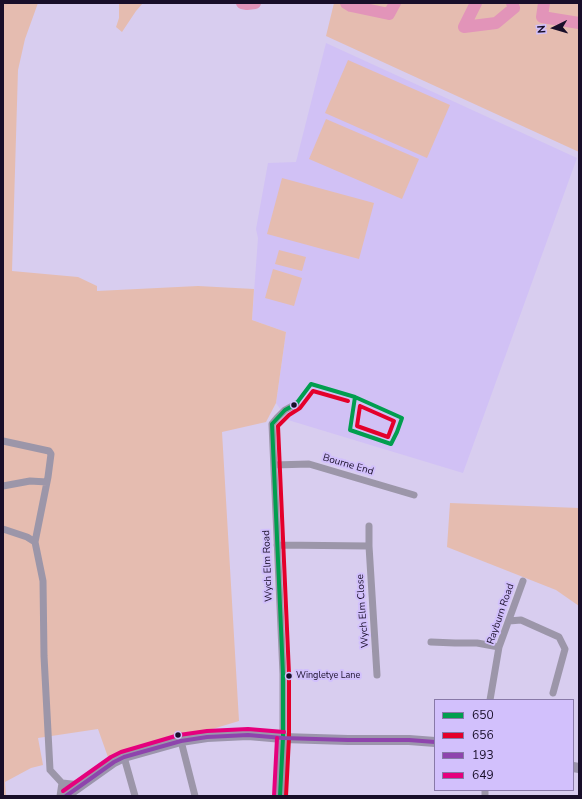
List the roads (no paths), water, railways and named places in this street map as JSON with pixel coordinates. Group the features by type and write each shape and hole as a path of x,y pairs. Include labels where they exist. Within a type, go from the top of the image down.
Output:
{"street":[{"name":"Wych Elm Road","path":"283,738 283,674 272,424 285,410 296,404"},
{"path":"3,441 48,451 51,454 35,542 43,581 44,656 50,770 62,783 81,785"},
{"name":"Bourne End","path":"274,465 309,464 414,495"},
{"path":"3,486 30,481 47,482"},
{"name":"Wych Elm Close","path":"369,526 377,675"},
{"path":"3,529 27,537 35,542"},
{"path":"277,545 369,546"},
{"name":"Rayburn Road","path":"490,699 499,647 523,581"},
{"path":"509,621 521,620 559,637 565,649 553,693"},
{"path":"432,642 477,643 499,647"},
{"path":"66,796 114,762 181,741 207,737 248,735 283,738 409,740 434,742"},
{"path":"280,796 283,738"},
{"path":"181,741 195,796"},
{"path":"124,758 135,796"},
{"path":"60,796 62,783"}],"waterway":[{"path":"242,3 255,3"},
{"path":"346,3 351,6 389,14 395,3"},
{"path":"476,3 464,27 496,23 514,8 512,3"},
{"path":"544,3 542,17 579,23"}],"place":[{"name":"Wingletye Lane","path":"289,676"}]}
